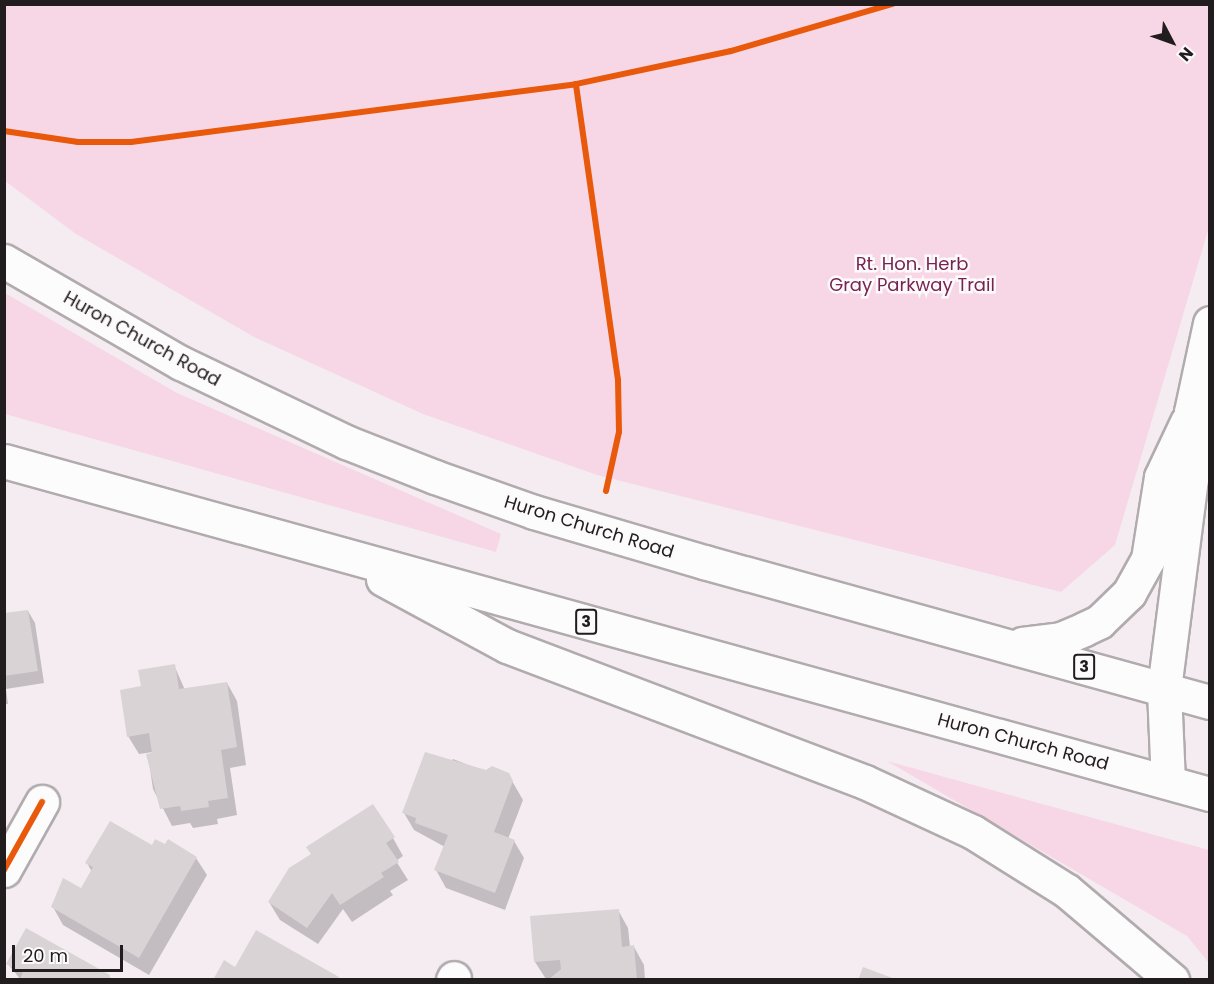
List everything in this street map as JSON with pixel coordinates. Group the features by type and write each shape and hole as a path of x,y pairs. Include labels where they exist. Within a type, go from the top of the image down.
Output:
{"main road":[{"name":"Huron Church Road","path":"4,261 181,363 346,442 435,477 534,512 704,562 1209,702"},
{"path":"1168,782 1164,689 1191,479 1191,412 1209,323"},
{"path":"1005,644 1061,639 1099,622 1129,593 1148,559 1161,477 1191,412"},
{"name":"Huron Church Road","path":"4,461 1209,794"},
{"path":"331,552 507,646 865,782 973,832 1067,891 1172,980"},
{"path":"4,870 42,802"}],"green space":[{"name":"Rt. Hon. Herb Gray Parkway Trail","path":"4,5 1209,5 1209,227 1115,545 1061,592 597,475 423,414 254,337 76,234 5,181"},
{"path":"5,293 177,393 501,534 496,552 5,414"},
{"path":"887,761 1209,850 1209,963 1187,936"}],"building":[{"path":"28,610 38,671 4,676 4,613"},
{"path":"175,664 179,689 227,682 237,747 221,750 228,798 208,801 209,807 181,811 180,806 160,809 146,754 152,753 149,733 127,737 120,690 141,686 138,670"},
{"path":"425,752 486,770 492,766 509,773 513,781 494,832 515,840 495,893 434,870 448,835 415,823 416,818 402,813"},
{"path":"373,804 395,837 386,843 399,862 381,873 384,877 340,905 332,893 307,928 268,902 289,868 311,854 306,847"},
{"path":"110,821 152,845 155,839 165,844 168,839 197,857 139,958 51,907 63,878 81,888 93,867 85,863"},
{"path":"619,909 622,947 634,945 637,980 548,980 561,969 560,960 534,962 530,916"},
{"path":"26,928 110,975 108,980 19,980 23,973 6,964"},
{"path":"256,930 339,977 337,980 213,980 224,960 235,967"},
{"path":"863,967 895,979 895,980 858,980"}],"cycle path":[{"path":"606,491 619,432 618,380 576,84 731,51 892,4"},
{"path":"4,131 78,142 131,142 576,84"},
{"path":"4,870 42,802"}]}
